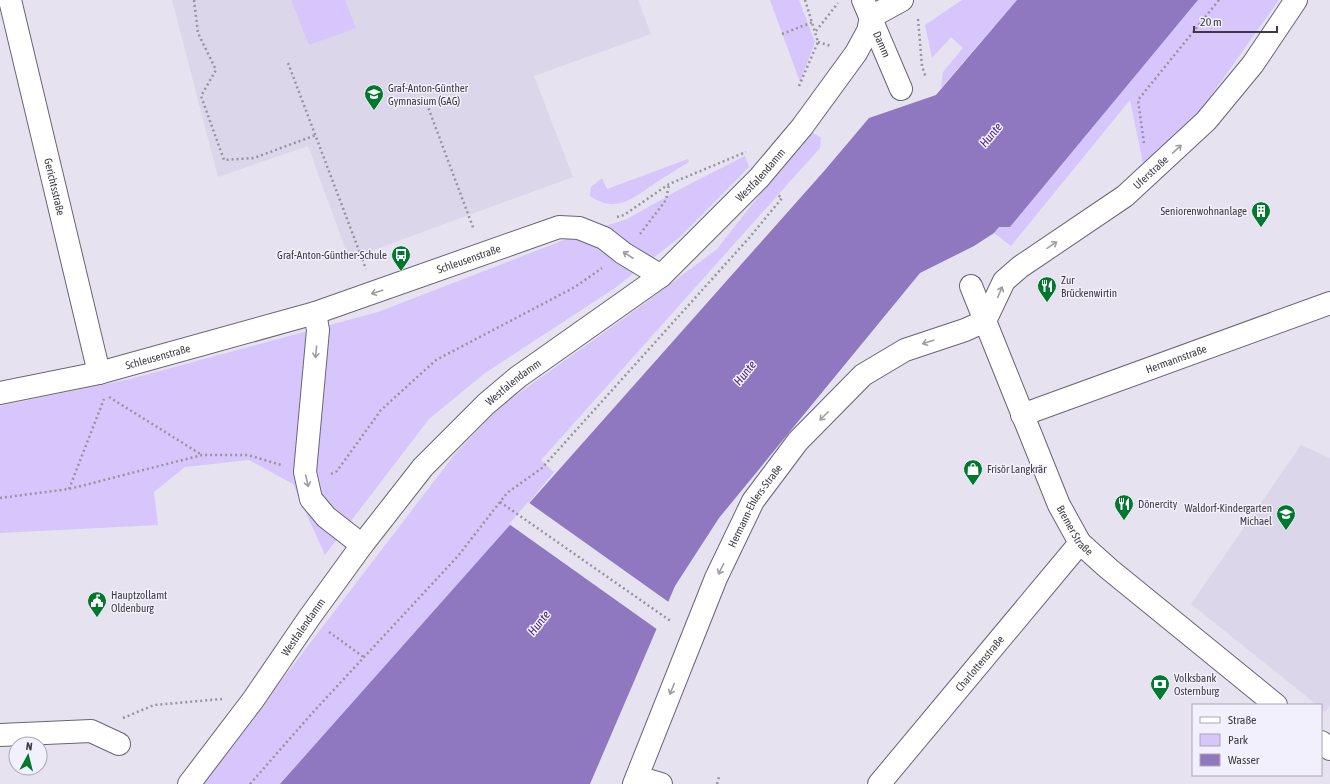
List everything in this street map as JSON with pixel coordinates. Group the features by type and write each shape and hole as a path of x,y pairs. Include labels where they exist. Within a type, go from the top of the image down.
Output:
{"street":[{"path":"867,8 902,0"},
{"name":"Uferstraße","path":"985,321 1004,282 1020,267 1125,196 1206,121 1253,64 1296,0"},
{"name":"Damm","path":"867,8 901,89"},
{"name":"Westfalendamm","path":"190,784 253,700 309,618 362,545 423,467 486,404 530,369 661,276 759,178 802,127 856,53 868,31 867,8"},
{"name":"Gerichtsstraße","path":"8,9 99,373"},
{"name":"Schleusenstraße","path":"0,393 99,373 315,313 484,255 559,227 579,228 604,238 624,253 661,276"},
{"name":"Bremer Straße","path":"971,286 1058,505 1080,543 1109,569 1275,704"},
{"name":"Hermannstraße","path":"1022,415 1330,303"},
{"path":"315,313 318,330 305,472 310,499 326,517 362,545"},
{"name":"Hermann-Ehlers-Straße","path":"635,780 716,578 753,501 798,441 863,375 905,350 965,330 985,321"},
{"name":"Charlottenstraße","path":"879,784 1080,543"},
{"path":"0,735 91,731 119,744"},
{"path":"1322,743 1330,749"},
{"path":"635,780 661,784"}],"path":[{"path":"194,0 198,33 216,70 201,96 224,160 254,158 316,135"},
{"path":"798,88 818,42 805,0"},
{"path":"816,32 840,0"},
{"path":"1149,175 1138,100 1220,0"},
{"path":"917,18 922,66 927,82"},
{"path":"782,34 813,22"},
{"path":"288,62 374,292"},
{"path":"426,99 484,255"},
{"path":"616,217 624,215 669,184 747,152"},
{"path":"0,498 69,490 202,455 248,455 305,472 330,475 337,471 381,410 436,360 575,287 624,253 650,223 666,200 669,184"},
{"path":"250,784 315,710 462,552 507,493 542,468 782,198"},
{"path":"69,490 105,395 202,455"},
{"path":"500,502 678,626"},
{"path":"91,731 154,705 228,699"},
{"path":"717,784 720,777"}],"shaded area":[{"name":"Graf-Anton-Günther Gymnasium (GAG)","path":"172,0 638,0 651,34 534,76 573,177 349,259 308,146 218,177"},
{"name":"Waldorf-Kindergarten Michael","path":"1301,445 1330,458 1330,706 1325,712 1322,710 1322,704 1316,704 1191,604"}],"green space":[{"path":"291,0 345,0 356,28 309,45"},
{"path":"770,0 799,0 815,42 800,82"},
{"path":"962,0 1017,0 941,88 943,72 963,48 951,37 932,58 925,25"},
{"path":"1198,0 1279,0 1188,128 1144,168 1130,100 1011,246 994,233 999,227 1010,227"},
{"path":"810,131 821,138 820,148 541,460 554,472 507,529 280,784 202,784 455,454 501,406 637,309 717,249"},
{"path":"745,156 749,167 680,237 615,288 485,373 429,419 325,555 293,484 249,460 185,467 154,492 158,525 0,533 0,406 130,379 378,312 572,237 627,219 684,187"},
{"path":"688,159 689,162 624,202 608,204 590,196 591,187 602,178 607,189"}],"water":[{"name":"Hunte","path":"1017,0 1198,0 1010,227 999,227 994,233 974,246 920,273 719,518 675,586 590,784 280,784 825,170 869,118 936,95"}],"pier":[{"path":"528,502 670,603 658,630 509,524"}],"place":[{"name":"Graf-Anton-Günther Gymnasium (GAG)","path":"374,111"},
{"name":"Seniorenwohnanlage","path":"1261,228"},
{"name":"Graf-Anton-Günther-Schule","path":"401,272"},
{"name":"Zur Brückenwirtin","path":"1047,303"},
{"name":"Frisör Langkrär","path":"973,486"},
{"name":"Dönercity","path":"1124,521"},
{"name":"Waldorf-Kindergarten Michael","path":"1286,531"},
{"name":"Hauptzollamt Oldenburg","path":"97,618"},
{"name":"Volksbank Osternburg","path":"1160,701"}]}
